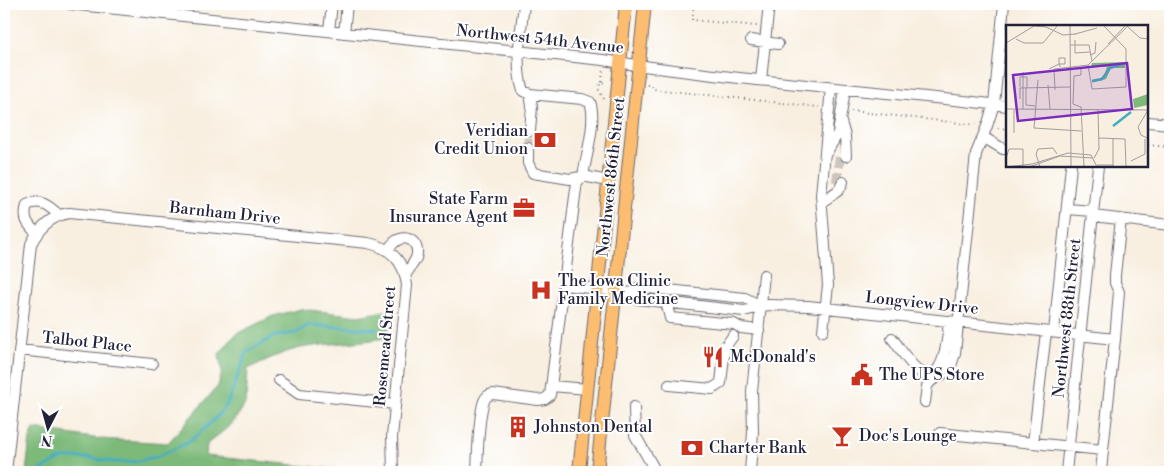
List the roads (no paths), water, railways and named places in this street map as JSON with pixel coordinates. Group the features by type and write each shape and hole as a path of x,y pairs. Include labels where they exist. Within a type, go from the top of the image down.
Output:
{"main road":[{"name":"Northwest 86th Street","path":"579,472 626,4"},
{"name":"Northwest 86th Street","path":"597,472 645,4"}],"street":[{"name":"Northwest 54th Avenue","path":"69,4 620,62 844,90 1006,106"},
{"path":"329,31 332,4"},
{"path":"344,33 347,4"},
{"path":"477,472 485,399 493,394 538,400 545,399 550,395 577,182 583,176 592,120 593,109 590,102 582,99 530,94 523,91 519,74 519,51 524,4"},
{"path":"761,80 770,4"},
{"path":"892,338 918,371 928,374 934,372 943,361 954,322 976,154 994,104 1004,4"},
{"path":"751,40 778,44"},
{"path":"823,331 828,285 822,202 831,88"},
{"path":"825,155 838,133 844,90"},
{"path":"530,94 532,106 530,131"},
{"path":"841,122 845,136 843,155"},
{"path":"1149,122 1170,124"},
{"path":"983,138 1006,149"},
{"path":"528,148 528,163 532,173 570,179 583,176 608,181"},
{"path":"1033,443 1067,209 1071,168"},
{"name":"Northwest 88th Street","path":"1066,472 1098,168"},
{"path":"822,202 840,185"},
{"path":"6,472 28,254 36,233 59,215 44,203 37,202 27,205 24,216 26,222 36,233"},
{"path":"1067,209 1121,219 1170,225"},
{"name":"Barnham Drive","path":"59,215 69,213 368,243 388,250"},
{"path":"1101,472 1119,292 1115,283 1115,275 1121,219"},
{"path":"388,250 395,241 401,239 410,239 416,244 416,259 406,274"},
{"name":"Rosemead Street","path":"388,250 402,265 406,274 407,291 392,437 393,472"},
{"path":"750,472 753,432 752,391 764,275"},
{"name":"Longview Drive","path":"564,285 632,293 637,299 744,311 768,304 825,308 1115,339"},
{"name":"Longview Drive","path":"632,293 639,287 746,298 761,306"},
{"path":"666,302 670,318 734,324 741,328 758,330"},
{"path":"925,402 927,386 931,381 946,372 952,363 955,353 954,322"},
{"path":"669,385 712,389 719,386 721,383 725,347 732,336"},
{"name":"Talbot Place","path":"19,350 152,364"},
{"path":"279,380 299,394 395,404"},
{"path":"551,386 588,388"},
{"path":"634,407 635,435 656,472"},
{"path":"940,433 1103,450"}],"waterway":[{"path":"41,470 63,458 133,462 156,457 183,445 214,420 227,404 247,352 275,336 296,333 309,325 376,329"}],"tunnel":[{"path":"528,148 530,131"},
{"path":"837,182 840,155"}],"place":[{"name":"Veridian Credit Union","path":"545,140"},
{"name":"State Farm Insurance Agent","path":"524,208"},
{"name":"The Iowa Clinic Family Medicine","path":"541,290"},
{"name":"McDonald's","path":"713,357"},
{"name":"The UPS Store","path":"862,375"},
{"name":"Johnston Dental","path":"518,427"},
{"name":"Doc's Lounge","path":"842,436"},
{"name":"Charter Bank","path":"692,448"}]}
